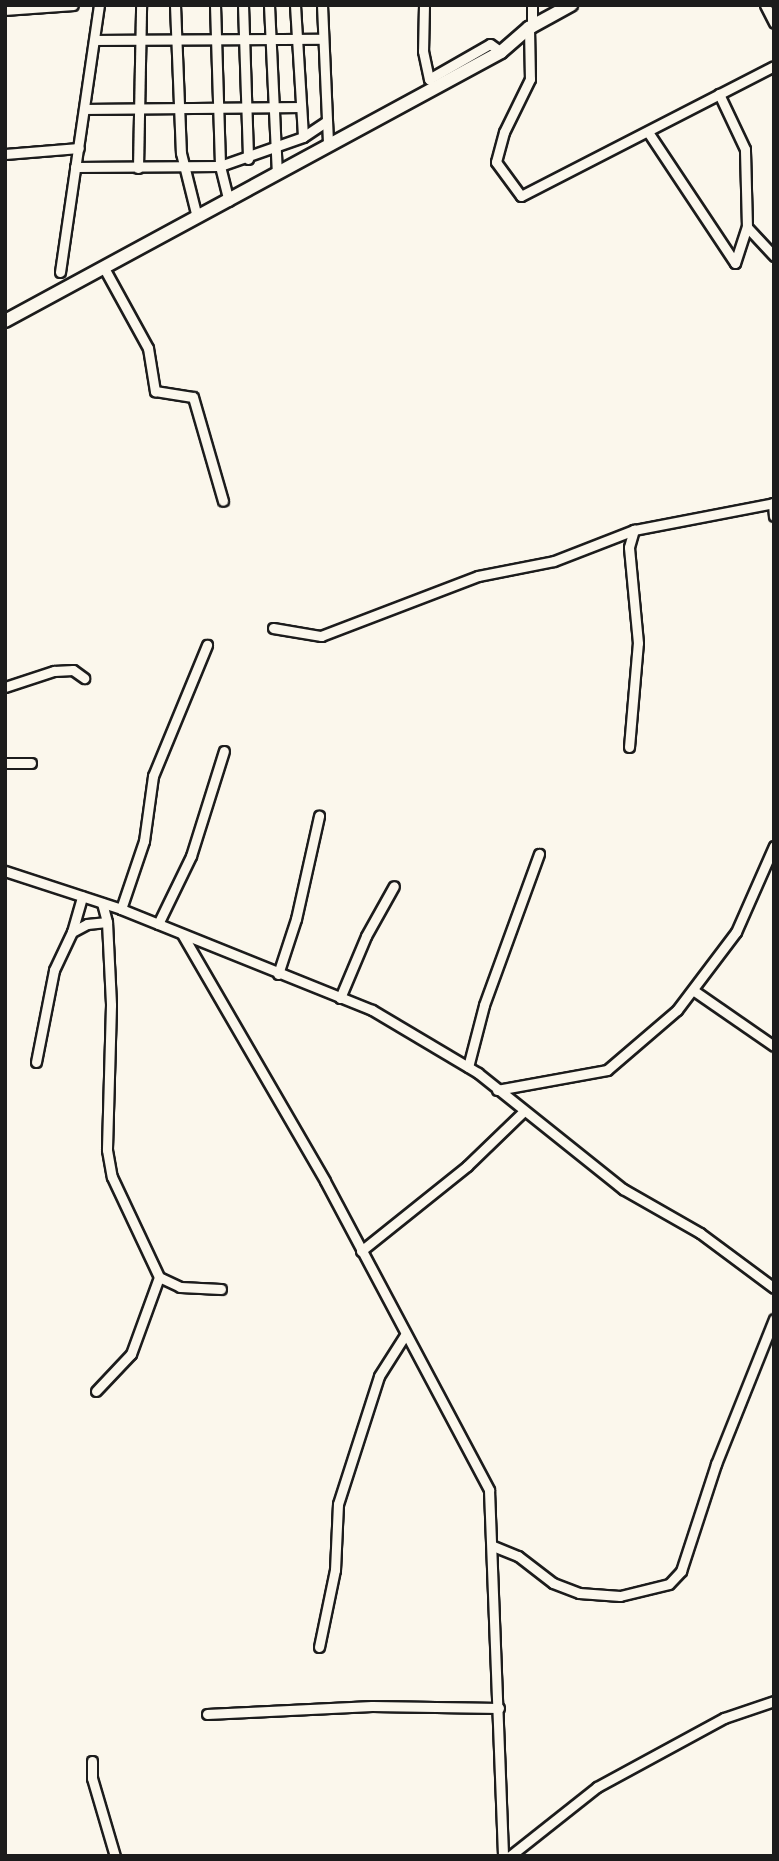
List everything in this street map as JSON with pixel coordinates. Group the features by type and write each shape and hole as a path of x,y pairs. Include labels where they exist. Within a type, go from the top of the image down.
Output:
{"street":[{"path":"5,10 73,5"},
{"path":"60,272 86,109 99,5"},
{"path":"138,168 141,5"},
{"path":"175,5 183,166 197,217"},
{"path":"215,5 214,41 220,106 220,166 229,201"},
{"path":"243,5 248,159"},
{"path":"270,5 273,148 277,172"},
{"path":"295,5 299,107 303,137"},
{"path":"321,5 328,144"},
{"path":"424,5 423,51 429,79 489,44 502,52"},
{"path":"532,5 530,79 504,132 496,162 521,196 774,66"},
{"path":"5,321 502,52 530,27 571,5"},
{"path":"765,5 774,23"},
{"path":"95,40 323,40"},
{"path":"648,132 735,263 747,228 745,149 719,94"},
{"path":"86,109 138,111 220,106 246,109 299,107"},
{"path":"75,167 220,166 248,159 303,137 325,122"},
{"path":"5,154 79,148"},
{"path":"747,228 774,256"},
{"path":"104,268 138,324 148,348 155,391 192,397 223,500"},
{"path":"273,628 321,636 478,576 554,561 635,530 773,503 774,516"},
{"path":"629,747 638,643 629,547 635,530"},
{"path":"121,909 144,841 153,776 207,645"},
{"path":"5,687 54,671 73,670 84,678"},
{"path":"158,924 191,856 224,751"},
{"path":"5,763 31,763"},
{"path":"278,974 296,919 319,817"},
{"path":"497,1090 607,1070 677,1010 736,932 774,846"},
{"path":"468,1067 484,1005 538,854"},
{"path":"5,871 121,909 372,1010 468,1067 623,1189 700,1233 774,1288"},
{"path":"340,998 394,886"},
{"path":"36,1062 54,971 72,932 82,896"},
{"path":"102,902 107,922 111,1014 107,1150 121,1202 159,1277 180,1287 221,1289"},
{"path":"72,932 87,924 107,922"},
{"path":"182,934 361,1251 489,1490 503,1856"},
{"path":"693,990 774,1046"},
{"path":"361,1251 467,1166 524,1111"},
{"path":"96,1391 131,1354 159,1277"},
{"path":"493,1546 518,1556 553,1583 579,1593 620,1596 669,1584 681,1571 716,1464 774,1319"},
{"path":"319,1647 335,1570 338,1504 379,1376 405,1335"},
{"path":"510,1856 597,1787 724,1718 774,1701"},
{"path":"207,1714 372,1706 499,1708"},
{"path":"92,1761 92,1778 115,1856"}]}
